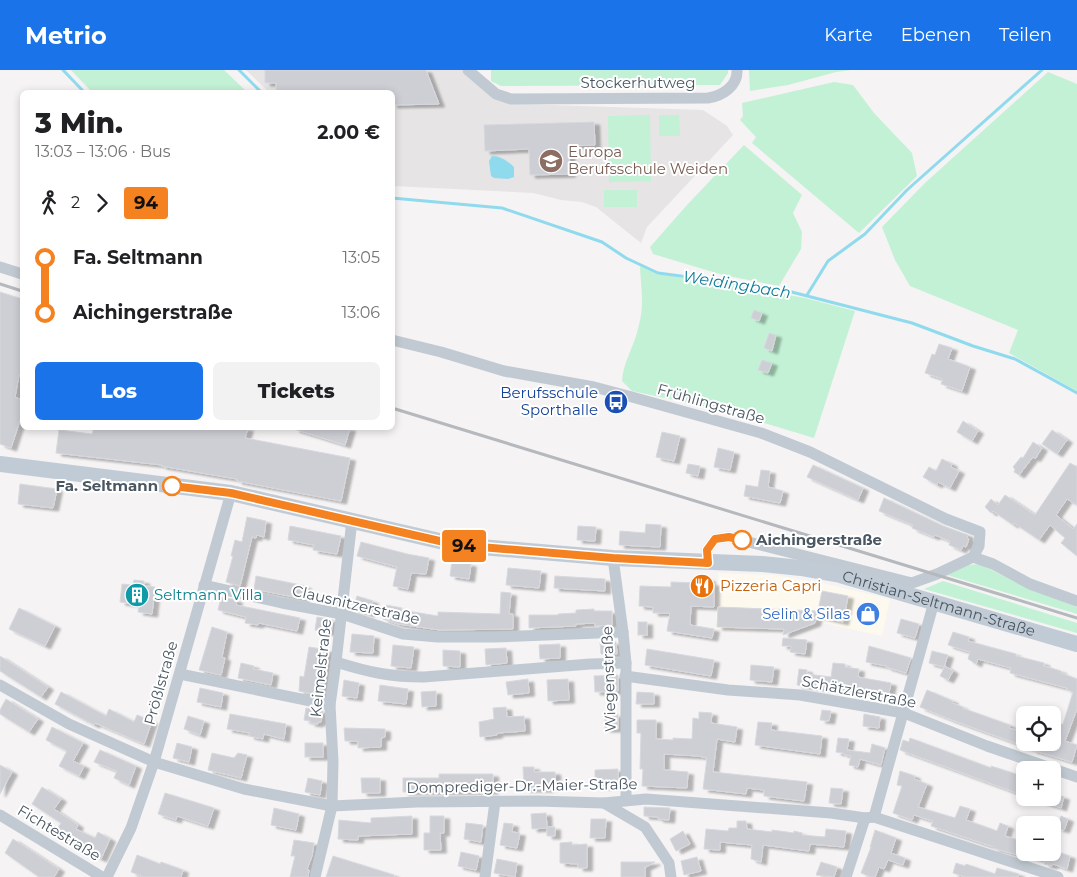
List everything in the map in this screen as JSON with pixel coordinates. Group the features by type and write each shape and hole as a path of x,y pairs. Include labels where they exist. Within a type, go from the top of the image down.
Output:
{"main road":[{"name":"Christian-Seltmann-Straße","path":"0,464 231,493 457,545 613,558 762,564 801,568 840,575 1077,644"}],"street":[{"name":"Stockerhutweg","path":"468,70 496,94 511,98 708,98 719,96 732,86 737,70"},
{"path":"0,268 20,273"},
{"name":"Frühlingstraße","path":"395,341 504,371 601,389 761,433 810,452 946,519 980,532 979,546 973,557"},
{"name":"Prößlstraße","path":"107,877 131,828 154,762 231,493"},
{"name":"Keimelstraße","path":"315,877 332,806 330,705 352,520"},
{"path":"708,563 707,550 715,539 729,537 912,583 973,557 993,564 1030,584 1077,601"},
{"name":"Wiegenstraße","path":"613,558 624,632 626,663 626,799"},
{"name":"Clausnitzerstraße","path":"204,585 282,603 342,614 403,634 438,637 494,637 624,632"},
{"path":"846,877 869,817 904,713 934,602"},
{"path":"336,662 372,673 397,677 424,677 626,663"},
{"path":"180,674 330,705"},
{"name":"Schätzlerstraße","path":"625,676 728,690 800,695 904,713 987,746 1077,777"},
{"name":"Domprediger-Dr.-Maier-Straße","path":"0,685 69,724 154,762 244,789 332,806 417,802 536,801 604,803 626,799 646,799 831,812 869,817 1058,877"},
{"path":"484,877 495,802"},
{"path":"604,803 645,827 668,863 671,877"},
{"name":"Fichtestraße","path":"0,815 102,877"}],"shaded area":[{"name":"Europa Berufsschule Weiden","path":"246,70 461,70 478,85 520,104 703,110 727,126 733,135 647,227 641,243 596,207 582,202 561,200 533,193 395,186 395,90 267,90"},
{"path":"718,573 774,575 822,583 890,599 882,636 819,622 796,630 716,629"}],"green space":[{"path":"71,70 224,70 245,90 90,90"},
{"path":"491,70 728,70 728,73 720,85 501,86 491,81"},
{"path":"749,70 851,70 836,72 788,85 750,91"},
{"path":"1048,72 1077,84 1077,391 1009,353 1018,330 910,286 895,260 882,227 925,183"},
{"path":"834,82 853,85 874,113 912,153 917,176 859,233 752,143 756,137 740,120 743,116 742,103"},
{"path":"650,115 651,181 609,182 608,116"},
{"path":"659,115 679,115 680,136 659,136"},
{"path":"744,145 802,195 793,213 802,232 801,249 779,286 723,275 653,254 650,247"},
{"path":"604,190 637,190 637,207 604,207"},
{"path":"640,266 657,274 805,298 855,311 814,438 721,410 632,391 622,381 624,368 640,320 642,297"},
{"path":"980,564 1029,589 1077,607 1077,614 947,575 968,565"},
{"path":"943,581 1077,623 1077,633 924,589"}],"water":[{"path":"492,156 501,158 514,167 514,177 508,179 491,176 489,161"}],"building":[{"path":"265,70 426,70 439,104 395,105 395,90 276,90 276,83 265,83"},
{"path":"594,122 595,145 569,146 570,174 530,175 529,149 485,151 484,125"},
{"path":"0,292 20,298 20,375 15,397 20,399 20,420 11,448 0,444"},
{"path":"754,310 762,313 759,321 751,318"},
{"path":"769,333 776,335 772,351 764,348"},
{"path":"939,344 952,348 948,359 970,367 962,391 941,384 943,379 925,373 932,354 935,355"},
{"path":"762,360 772,363 768,373 758,370"},
{"path":"963,421 978,431 972,441 957,432"},
{"path":"59,430 92,434 93,430 247,430 245,438 350,458 341,501 162,465 56,453"},
{"path":"297,430 349,430 345,445"},
{"path":"1052,430 1067,440 1057,454 1042,444"},
{"path":"662,432 680,436 674,461 656,457"},
{"path":"1033,442 1042,448 1035,459 1033,457 1019,475 1014,472 1015,469 1013,467 1021,457 1023,458"},
{"path":"718,448 734,452 730,470 714,467"},
{"path":"942,459 952,464 951,467 959,471 950,488 938,482 937,485 923,477 929,467 936,471"},
{"path":"1070,463 1077,467 1077,505 1067,499 1056,515 1073,529 1077,524 1077,556 1061,543 1065,538 1050,525 1039,540 993,511 991,513 985,507 991,499 998,505 1005,495 1035,515"},
{"path":"688,464 700,466 698,476 686,473"},
{"path":"813,465 863,488 858,500 807,477"},
{"path":"761,470 770,471 768,487 783,491 780,503 744,496 746,485 758,487"},
{"path":"20,484 57,489 53,508 18,504"},
{"path":"884,498 943,526 968,535 967,538 969,539 966,547 963,546 961,550 949,545 950,541 912,528 913,525 879,511"},
{"path":"247,517 266,521 264,537 257,535 256,538 252,537 240,586 226,582 235,540 242,542"},
{"path":"646,524 661,525 660,547 619,545 620,531 645,533"},
{"path":"290,526 341,536 337,554 313,550 314,545 288,540"},
{"path":"578,526 596,527 595,541 577,540"},
{"path":"361,542 429,558 426,574 411,573 408,589 393,586 397,567 357,556"},
{"path":"452,561 471,564 469,579 450,576"},
{"path":"508,568 541,571 539,588 506,585"},
{"path":"256,576 306,586 304,599 254,589"},
{"path":"555,576 605,579 605,591 554,588"},
{"path":"700,578 710,579 710,583 714,583 714,607 691,606 690,625 714,629 712,638 667,631 670,613 653,613 653,607 639,606 640,586 671,587 671,582 700,583"},
{"name":"Seltmann Villa","path":"134,580 144,581 144,586 155,587 152,614 138,612 139,605 120,602 122,584 133,585"},
{"path":"822,591 848,596 843,622 817,616 815,623 783,635 784,629 717,627 718,607 818,611"},
{"path":"501,592 511,593 509,614 513,614 513,629 440,630 398,624 383,619 386,605 402,608 401,610 438,616 438,612 500,614"},
{"path":"357,596 373,601 369,614 353,609"},
{"path":"221,597 237,600 236,605 300,618 297,631 259,623 258,625 245,623 246,617 218,610"},
{"path":"19,608 55,626 45,646 9,629"},
{"path":"594,609 594,611 612,611 612,625 595,626 595,623 576,624 576,626 529,628 529,615 558,615 576,613 576,610"},
{"path":"317,617 333,620 331,633 315,630"},
{"path":"901,619 919,624 915,638 897,633"},
{"path":"638,622 647,622 647,635 638,635"},
{"path":"212,627 227,632 222,657 225,658 221,675 199,670"},
{"path":"953,632 969,637 968,641 1044,663 1044,666 1061,671 1061,673 1077,679 1077,709 1065,741 1077,745 1072,762 1035,751 1061,751 1061,724 1063,724 1073,692 1067,690 1067,688 1010,673 1011,668 978,659 976,664 968,659 970,652 948,645"},
{"path":"352,634 374,636 373,653 350,652"},
{"path":"783,638 807,640 805,654 790,652 791,646 782,646"},
{"path":"600,642 616,642 617,654 601,654"},
{"path":"560,644 560,658 540,659 539,645"},
{"path":"393,645 414,647 411,668 391,666"},
{"path":"869,646 911,658 906,673 887,666 866,662"},
{"path":"309,647 328,650 322,696 299,691 300,676 304,677"},
{"path":"506,648 507,663 486,665 485,649"},
{"path":"647,649 714,660 711,676 645,665"},
{"path":"443,650 460,651 460,667 443,666"},
{"path":"932,651 948,655 944,667 929,663"},
{"path":"0,656 48,687 41,697 0,671"},
{"path":"241,663 254,666 253,669 273,673 271,685 238,678"},
{"path":"833,663 845,664 845,667 859,669 858,677 891,683 888,698 868,695 869,692 851,689 851,692 797,685 799,669 807,670 807,674 831,677"},
{"path":"751,665 774,667 772,682 750,680"},
{"path":"945,666 953,671 948,680 940,676"},
{"path":"618,675 618,691 595,692 594,676"},
{"path":"528,679 529,693 508,695 506,682"},
{"path":"568,679 569,700 548,701 547,680"},
{"path":"344,680 359,683 357,698 342,696"},
{"path":"380,685 408,689 406,704 378,701"},
{"path":"200,688 223,693 221,707 197,702"},
{"path":"927,690 953,701 952,703 962,708 1010,725 1009,728 1016,730 1016,743 920,707"},
{"path":"436,691 436,706 422,707 421,692"},
{"path":"61,692 106,716 109,709 134,722 137,715 152,721 144,744 95,723 94,725 55,704"},
{"path":"637,692 654,693 654,704 636,704"},
{"path":"6,699 38,719 29,732 0,714"},
{"path":"506,707 507,717 524,716 525,731 497,733 497,735 480,737 479,722 494,719 493,708"},
{"path":"306,708 323,711 321,722 318,722 318,724 304,720"},
{"path":"822,710 831,711 829,721 820,720"},
{"path":"699,712 712,713 711,723 737,727 735,742 717,739 713,772 807,782 804,801 764,796 764,790 747,788 746,794 703,789 707,758 699,756 664,754 664,770 688,772 687,788 642,786 643,769 640,769 641,733 637,733 637,720 656,720 656,739 692,739 693,718 699,719"},
{"path":"230,714 286,724 284,739 264,734 263,739 249,736 250,733 227,729"},
{"path":"618,714 618,729 605,729 605,715"},
{"path":"864,714 880,717 879,728 863,726"},
{"path":"188,716 204,721 200,735 184,729"},
{"path":"758,722 772,723 771,730 822,736 820,754 755,745"},
{"path":"52,727 83,743 73,761 84,766 79,776 59,766 67,751 46,740"},
{"path":"344,728 385,729 385,737 381,738 381,747 358,748 358,741 345,741"},
{"path":"838,738 849,739 847,750 870,753 872,744 885,748 881,765 860,759 858,767 849,765 851,756 836,752"},
{"path":"910,738 991,768 991,766 1016,774 1016,793 900,750 903,740 909,742"},
{"path":"177,743 192,747 189,762 173,758"},
{"path":"305,743 323,743 323,757 305,757"},
{"path":"100,750 136,766 129,785 114,778 117,771 94,762"},
{"path":"212,753 234,758 238,753 247,755 241,778 208,770"},
{"path":"0,765 12,772 0,794"},
{"path":"523,767 534,767 534,772 555,772 556,787 524,789"},
{"path":"618,769 618,786 595,787 595,770"},
{"path":"900,771 915,776 914,779 927,784 918,807 955,818 960,806 970,809 966,820 997,831 1000,823 1008,826 1005,836 1016,839 1016,854 931,826 933,821 914,815 912,820 893,813 902,786 897,785"},
{"path":"439,774 493,774 493,791 403,792 403,778 439,778"},
{"path":"308,778 322,781 320,795 305,792"},
{"path":"361,778 380,778 380,793 362,793"},
{"path":"42,787 61,799 54,809 78,825 76,829 95,838 98,832 110,839 101,859 73,845 55,832 61,823 32,804"},
{"path":"831,788 843,789 841,804 829,803"},
{"path":"165,793 214,808 208,826 177,816 176,820 158,814"},
{"path":"1061,796 1064,797 1061,808 1055,806 1061,806"},
{"path":"644,807 670,808 669,820 644,816"},
{"path":"274,808 299,814 296,830 271,825"},
{"path":"546,813 547,827 555,827 555,836 547,836 547,828 532,829 531,814"},
{"path":"412,816 412,834 358,836 358,840 338,839 339,820 371,823 371,818"},
{"path":"430,816 444,816 444,833 440,833 441,850 424,850 424,833 430,833"},
{"path":"1061,816 1068,819 1064,830 1061,829"},
{"path":"591,819 606,819 605,838 590,838"},
{"path":"737,821 746,821 747,829 794,833 794,831 802,833 802,835 825,837 826,829 846,831 844,847 810,844 809,851 763,845 761,862 751,859 752,845 720,842 720,850 704,849 706,829 728,831 729,828 737,828"},
{"path":"466,823 483,825 481,842 464,839"},
{"path":"504,823 513,824 512,832 520,833 517,848 500,845"},
{"path":"875,830 896,838 891,853 905,858 903,865 888,860 884,869 879,867 875,877 871,877 861,873"},
{"path":"683,831 690,844 676,851 670,839"},
{"path":"13,839 59,869 54,877 39,877 5,853"},
{"path":"294,840 314,843 307,869 309,870 308,877 290,877 295,856 291,856"},
{"path":"572,842 572,845 587,844 587,868 578,868 578,864 560,863 560,843"},
{"path":"461,852 479,856 476,870 458,866"},
{"path":"1061,853 1070,856 1067,869 1053,864 1052,866 1044,864 1045,861 1061,861"},
{"path":"137,855 183,870 181,877 144,877 131,872"},
{"path":"333,856 394,875 394,877 326,877"},
{"path":"697,857 701,871 684,875 681,861"},
{"path":"497,859 517,863 515,877 494,873"},
{"path":"621,862 655,862 644,868 645,877 621,877"},
{"path":"821,862 837,867 834,877 816,875"},
{"path":"956,863 965,866 966,864 995,874 997,868 1019,874 1018,877 965,877 953,873"}],"waterway":[{"name":"Weidingbach","path":"63,70 82,90"},
{"path":"239,70 259,90"},
{"path":"807,295 828,261 865,234 907,190 1042,70"},
{"name":"Weidingbach","path":"395,198 502,208 602,242 626,258 658,273 780,289 912,323 973,346 1015,359 1077,393"}],"railway":[{"path":"0,284 20,290"},
{"path":"395,409 1077,618"}],"bus line":[{"name":"94","path":"172,486 231,493 457,545 505,550 708,563 707,550 715,539 729,537 742,540"}],"place":[{"name":"Europa Berufsschule Weiden","path":"551,161"},
{"name":"Berufsschule Sporthalle","path":"616,402"},
{"name":"Fa. Seltmann","path":"172,486"},
{"name":"Aichingerstraße","path":"742,540"},
{"name":"Pizzeria Capri","path":"702,586"},
{"name":"Seltmann Villa","path":"137,595"},
{"name":"Selin & Silas","path":"868,614"}]}
